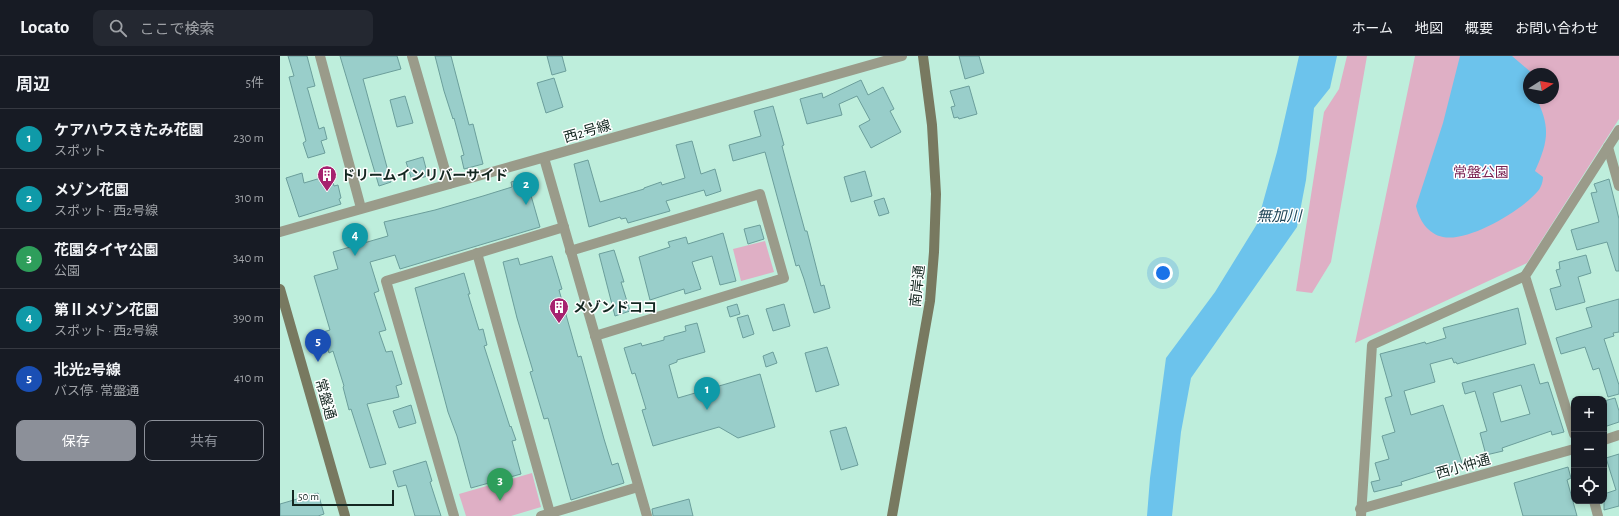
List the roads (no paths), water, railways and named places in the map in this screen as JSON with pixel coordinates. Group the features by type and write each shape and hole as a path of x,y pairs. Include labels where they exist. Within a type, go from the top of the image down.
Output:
{"main road":[{"name":"南岸通","path":"892,516 930,301 934,252 936,194 932,125 923,56"},
{"name":"常盤通","path":"280,289 345,516"}],"street":[{"path":"320,56 361,208"},
{"path":"412,56 449,184"},
{"name":"西2号線","path":"280,232 902,56"},
{"path":"1361,513 1372,345 1525,276 1619,130"},
{"path":"1608,147 1619,186"},
{"path":"544,158 647,516"},
{"path":"570,251 760,194 784,278 595,336"},
{"path":"454,516 386,281 564,227"},
{"path":"477,253 545,515 638,487"},
{"path":"1525,276 1573,432"},
{"path":"1607,439 1619,435"},
{"name":"西小仲通","path":"1361,513 1571,450"},
{"path":"1595,504 1598,516"}],"water":[{"name":"無加川","path":"1299,56 1337,56 1330,88 1314,108 1306,180 1297,227 1191,378 1181,432 1172,516 1147,516 1150,478 1166,358 1215,292 1257,224 1277,152"},
{"path":"1460,56 1512,56 1526,68 1523,68 1523,104 1539,104 1546,126 1545,143 1535,171 1543,177 1538,191 1530,199 1507,216 1480,230 1454,237 1443,237 1433,233 1425,226 1419,216 1416,206 1443,123"}],"place":[{"name":"ドリームインリバーサイド","path":"327,192"},
{"name":"メゾン花園","path":"526,205"},
{"name":"第Ⅱメゾン花園","path":"355,256"},
{"name":"メゾンドココ","path":"559,324"},
{"name":"北光2号線","path":"318,362"},
{"name":"ケアハウスきたみ花園","path":"707,410"},
{"name":"花園タイヤ公園","path":"500,501"}],"park label":[{"name":"常盤公園","path":"1481,172"}]}
